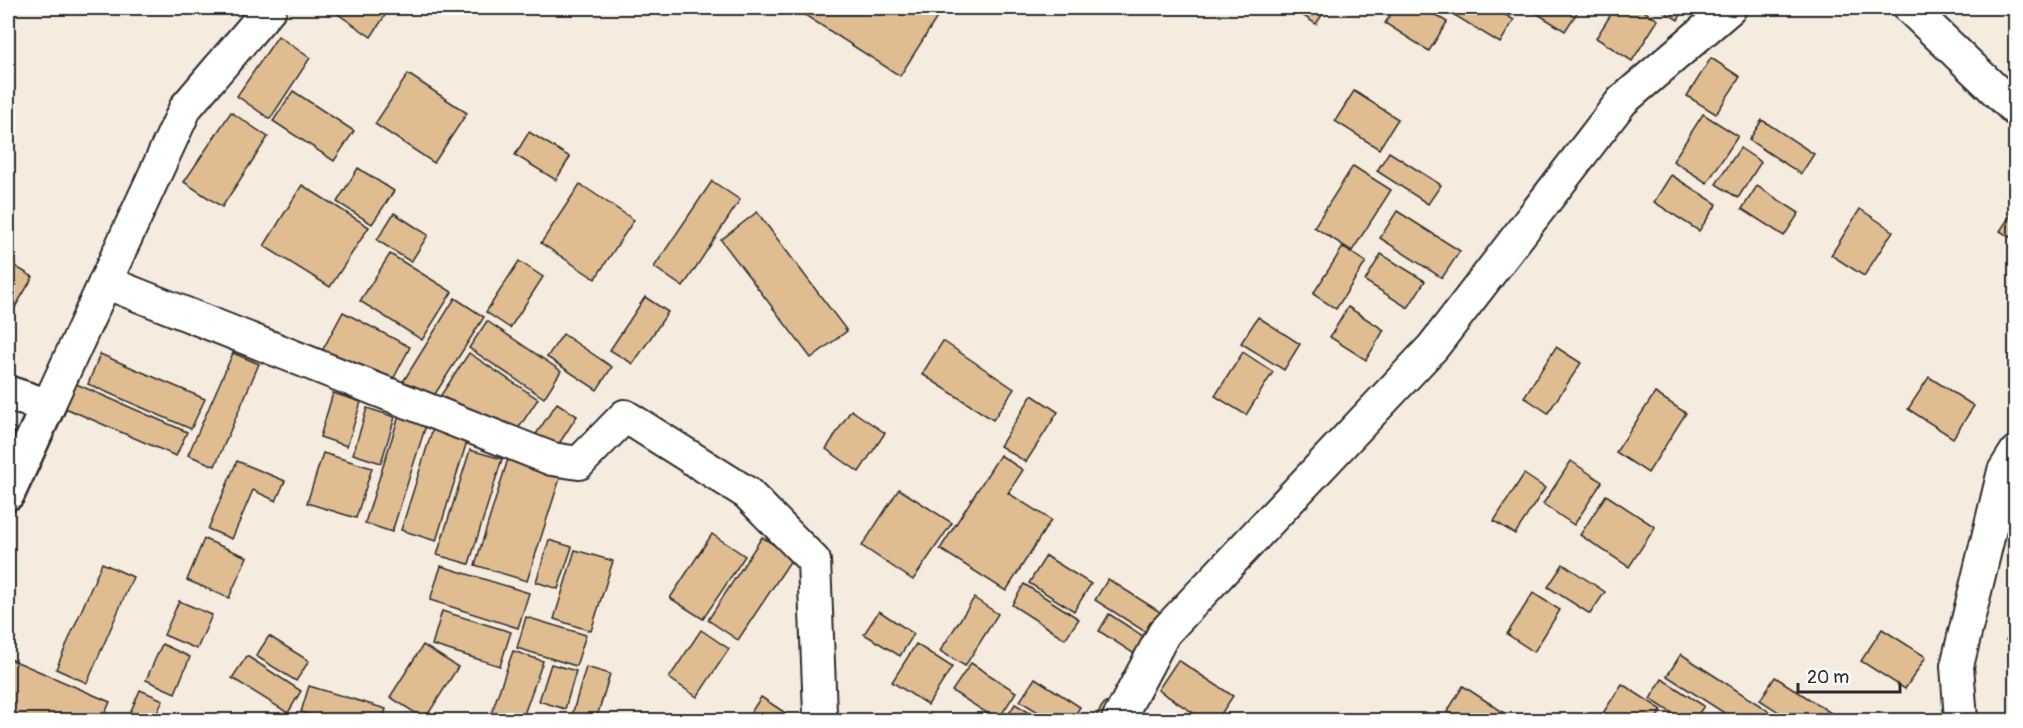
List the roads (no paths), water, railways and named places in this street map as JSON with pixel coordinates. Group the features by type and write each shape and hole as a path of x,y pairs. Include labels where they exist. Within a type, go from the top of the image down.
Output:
{"main road":[{"path":"8,393 48,406 8,493"}],"street":[{"path":"48,406 186,107 270,8"},
{"path":"1118,720 1164,633 1433,347 1622,101 1730,8"},
{"path":"1910,8 2016,110"},
{"path":"105,282 552,459 579,463 626,416 747,493 814,561 820,713 818,720"},
{"path":"1961,720 1957,666 2004,471 2016,452"}]}
